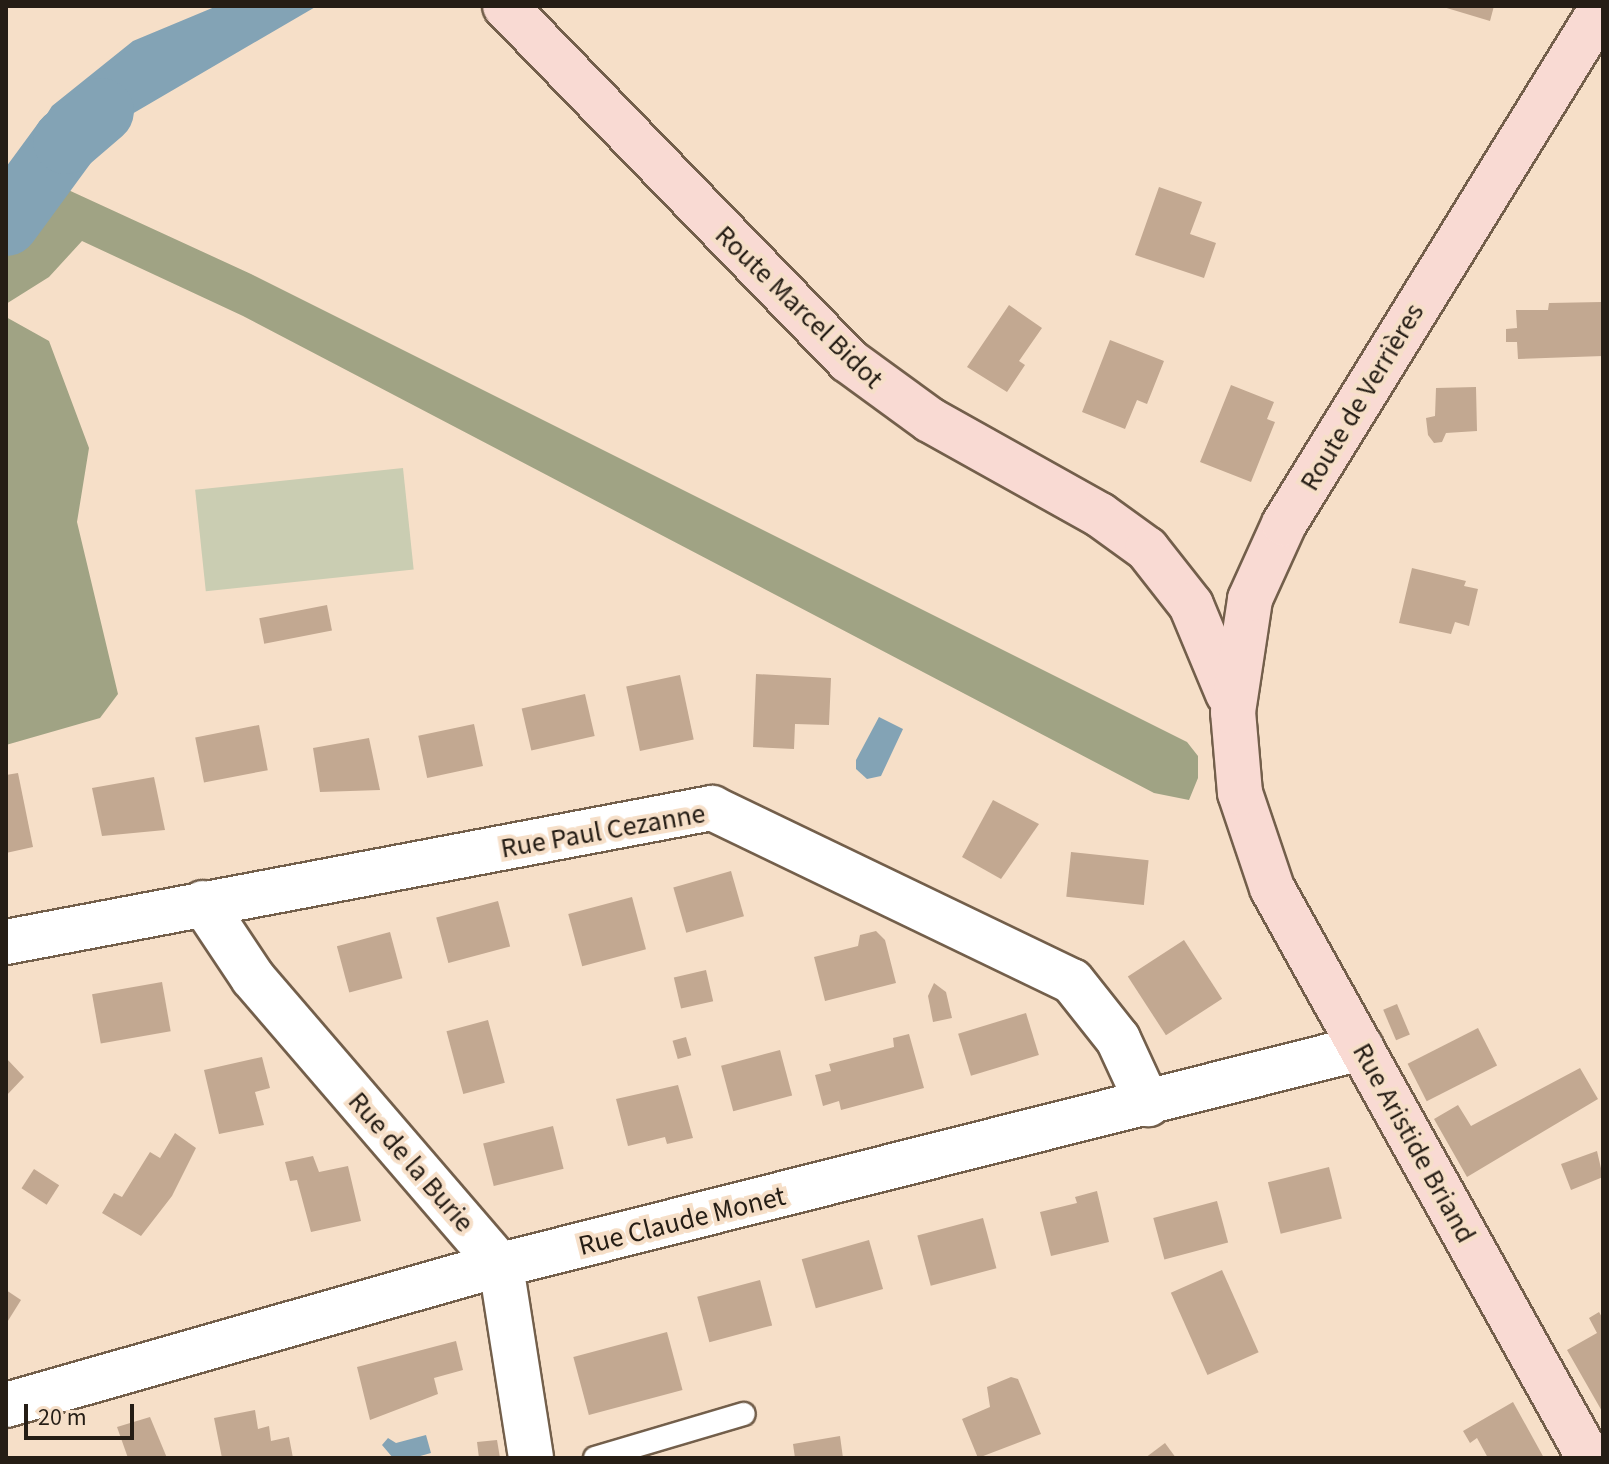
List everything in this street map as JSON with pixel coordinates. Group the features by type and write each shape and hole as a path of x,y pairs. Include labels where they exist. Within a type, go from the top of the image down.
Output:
{"street":[{"name":"Route Marcel Bidot","path":"505,6 849,361 930,420 1100,515 1147,549 1172,576 1209,639 1233,712"},
{"name":"Route de Verrières","path":"1247,823 1233,712 1250,599 1284,524 1603,6"},
{"name":"Rue Paul Cezanne","path":"6,942 712,808 1072,981 1118,1039 1148,1104"},
{"name":"Rue Aristide Briand","path":"1247,823 1272,888 1589,1458"},
{"name":"Rue de la Burie","path":"203,903 253,978 501,1266"},
{"name":"Rue Claude Monet","path":"6,1405 501,1266 1361,1048"},
{"path":"501,1266 531,1458"}],"lane":[{"path":"595,1458 744,1414"}],"green space":[{"path":"64,188 251,274 1187,742 1198,756 1198,778 1189,800 1154,793 243,316 82,241 49,277 6,304 6,251"},
{"path":"6,317 49,341 89,448 77,522 118,694 100,718 6,745"},
{"path":"403,468 414,569 206,591 195,490"}],"water":[{"path":"217,6 317,6 132,114 102,140 64,188 13,168 52,106 133,41"},
{"path":"879,717 903,729 881,776 867,779 856,769 856,760"},
{"path":"426,1435 431,1453 413,1458 393,1458 382,1445 388,1438 396,1443"}],"building":[{"path":"1440,6 1494,6 1490,21"},
{"path":"1159,187 1202,202 1190,234 1216,243 1204,278 1135,255"},
{"path":"1602,302 1603,356 1518,359 1517,342 1506,342 1506,329 1517,328 1516,310 1548,310 1549,303"},
{"path":"1009,305 1042,328 1019,361 1025,365 1007,392 967,367"},
{"path":"1110,340 1164,361 1147,404 1137,400 1125,429 1082,412"},
{"path":"1231,385 1274,402 1267,419 1275,422 1251,482 1200,462"},
{"path":"1476,387 1477,431 1446,433 1442,442 1434,443 1428,435 1426,418 1435,416 1436,388"},
{"path":"1412,568 1466,581 1464,586 1478,589 1469,626 1455,622 1451,634 1399,623"},
{"path":"327,605 332,631 264,644 259,618"},
{"path":"756,674 831,678 829,725 795,724 794,749 753,747"},
{"path":"680,675 694,740 640,751 626,686"},
{"path":"585,694 595,736 531,751 522,709"},
{"path":"474,724 483,766 427,778 418,736"},
{"path":"259,725 268,770 204,783 195,737"},
{"path":"369,738 380,790 320,792 313,748"},
{"path":"18,773 33,847 6,853 6,775"},
{"path":"154,777 165,830 102,836 92,788"},
{"path":"993,800 1039,824 1001,879 962,857"},
{"path":"1071,852 1149,860 1144,905 1066,897"},
{"path":"731,871 744,916 686,933 673,888"},
{"path":"632,897 646,949 582,966 568,914"},
{"path":"498,901 510,946 448,963 436,918"},
{"path":"876,931 885,940 896,983 825,1001 814,957 858,946 860,935"},
{"path":"390,932 402,978 349,993 337,946"},
{"path":"1184,940 1222,999 1166,1035 1128,976"},
{"path":"706,970 713,1001 681,1009 674,977"},
{"path":"162,982 171,1031 101,1044 92,994"},
{"path":"934,983 946,992 952,1018 933,1022 928,996"},
{"path":"1397,1004 1410,1034 1396,1040 1383,1010"},
{"path":"1026,1013 1039,1055 971,1076 958,1034"},
{"path":"488,1020 505,1083 463,1094 446,1031"},
{"path":"1478,1028 1497,1065 1427,1101 1408,1064"},
{"path":"909,1034 924,1088 841,1110 839,1101 823,1106 815,1075 831,1071 829,1064 894,1047 893,1038"},
{"path":"686,1037 691,1055 678,1059 673,1041"},
{"path":"780,1050 792,1095 733,1111 721,1066"},
{"path":"262,1057 270,1088 255,1092 264,1125 219,1134 204,1070"},
{"path":"6,1058 24,1077 6,1096"},
{"path":"1580,1068 1598,1099 1467,1177 1434,1119 1458,1105 1471,1126"},
{"path":"678,1085 693,1138 667,1144 665,1137 628,1146 616,1099"},
{"path":"553,1126 564,1169 494,1186 483,1143"},
{"path":"175,1133 196,1148 172,1196 141,1236 102,1213 114,1193 122,1197 150,1152 160,1158"},
{"path":"1597,1151 1603,1177 1571,1190 1561,1164"},
{"path":"313,1156 319,1172 348,1166 361,1221 311,1232 297,1180 290,1181 285,1162"},
{"path":"1329,1167 1342,1218 1281,1234 1268,1182"},
{"path":"34,1169 59,1185 47,1205 21,1188"},
{"path":"1097,1191 1109,1242 1051,1256 1040,1212 1077,1203 1075,1197"},
{"path":"1217,1201 1228,1243 1164,1260 1153,1218"},
{"path":"983,1218 996,1268 931,1286 917,1236"},
{"path":"869,1240 883,1289 816,1308 802,1259"},
{"path":"1222,1270 1259,1352 1207,1375 1171,1293"},
{"path":"760,1280 772,1325 709,1342 697,1297"},
{"path":"6,1290 21,1300 6,1324"},
{"path":"1599,1312 1603,1319 1603,1413 1567,1350 1597,1333 1589,1318"},
{"path":"667,1332 683,1390 589,1415 573,1357"},
{"path":"456,1341 463,1370 434,1378 438,1394 370,1420 357,1367"},
{"path":"1011,1377 1018,1379 1041,1434 978,1458 962,1419 990,1407 987,1387"},
{"path":"1513,1402 1544,1458 1488,1458 1477,1438 1470,1443 1463,1431"},
{"path":"255,1410 258,1429 269,1426 271,1441 289,1437 293,1458 222,1458 214,1418"},
{"path":"150,1417 167,1458 128,1458 117,1427"},
{"path":"840,1436 843,1458 795,1458 793,1444"},
{"path":"497,1440 500,1458 479,1458 477,1442"},
{"path":"1165,1443 1176,1458 1145,1458"}],"waterway":[{"path":"6,223 66,141 101,111"}]}
